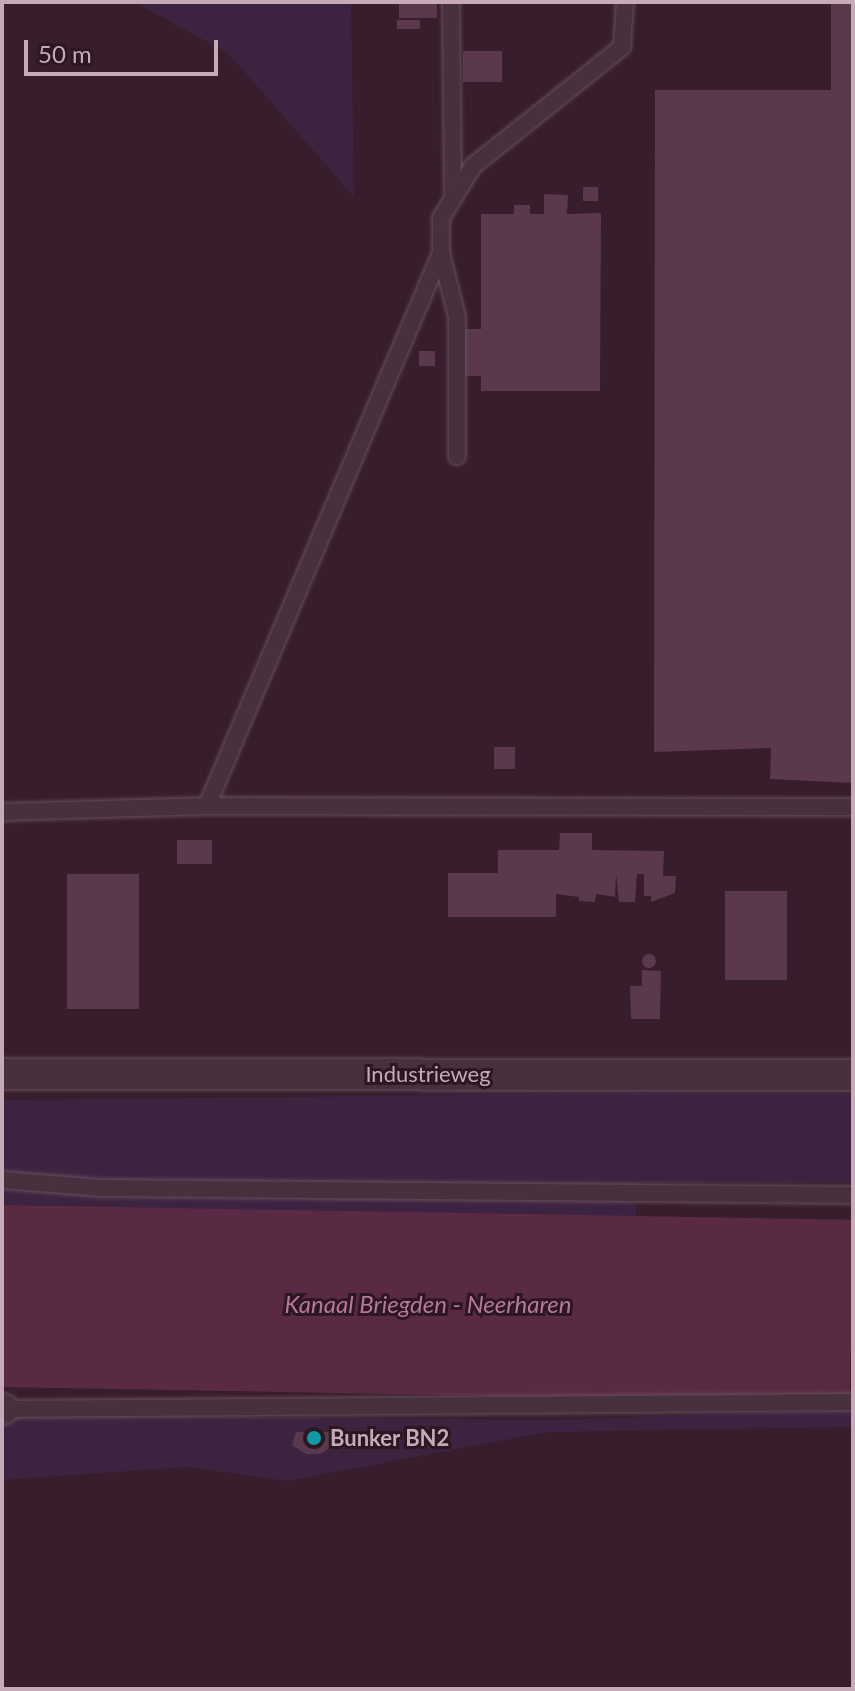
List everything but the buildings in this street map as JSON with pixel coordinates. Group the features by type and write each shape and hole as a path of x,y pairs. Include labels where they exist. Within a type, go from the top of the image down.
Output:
{"street":[{"name":"Industrieweg","path":"2,1074 853,1075"}],"lane":[{"path":"451,2 453,193"},
{"path":"457,456 457,317 441,253 441,218 453,193 473,166 622,47 625,2"},
{"path":"207,806 441,253"},
{"path":"2,812 207,806 853,807"},
{"path":"2,1180 102,1188 853,1195"},
{"path":"2,1409 853,1402"}],"shaded area":[{"path":"134,2 351,2 354,197 228,53"},
{"path":"636,1093 853,1094 853,1182 636,1183 636,1218 2,1205 2,1100"},
{"path":"853,1410 853,1427 547,1432 287,1481 188,1467 2,1480 2,1422 26,1415 552,1420"}],"water":[{"name":"Kanaal Briegden - Neerharen","path":"2,1205 853,1220 850,1402 2,1387"}],"place":[{"name":"Bunker BN2","path":"314,1438"}]}
